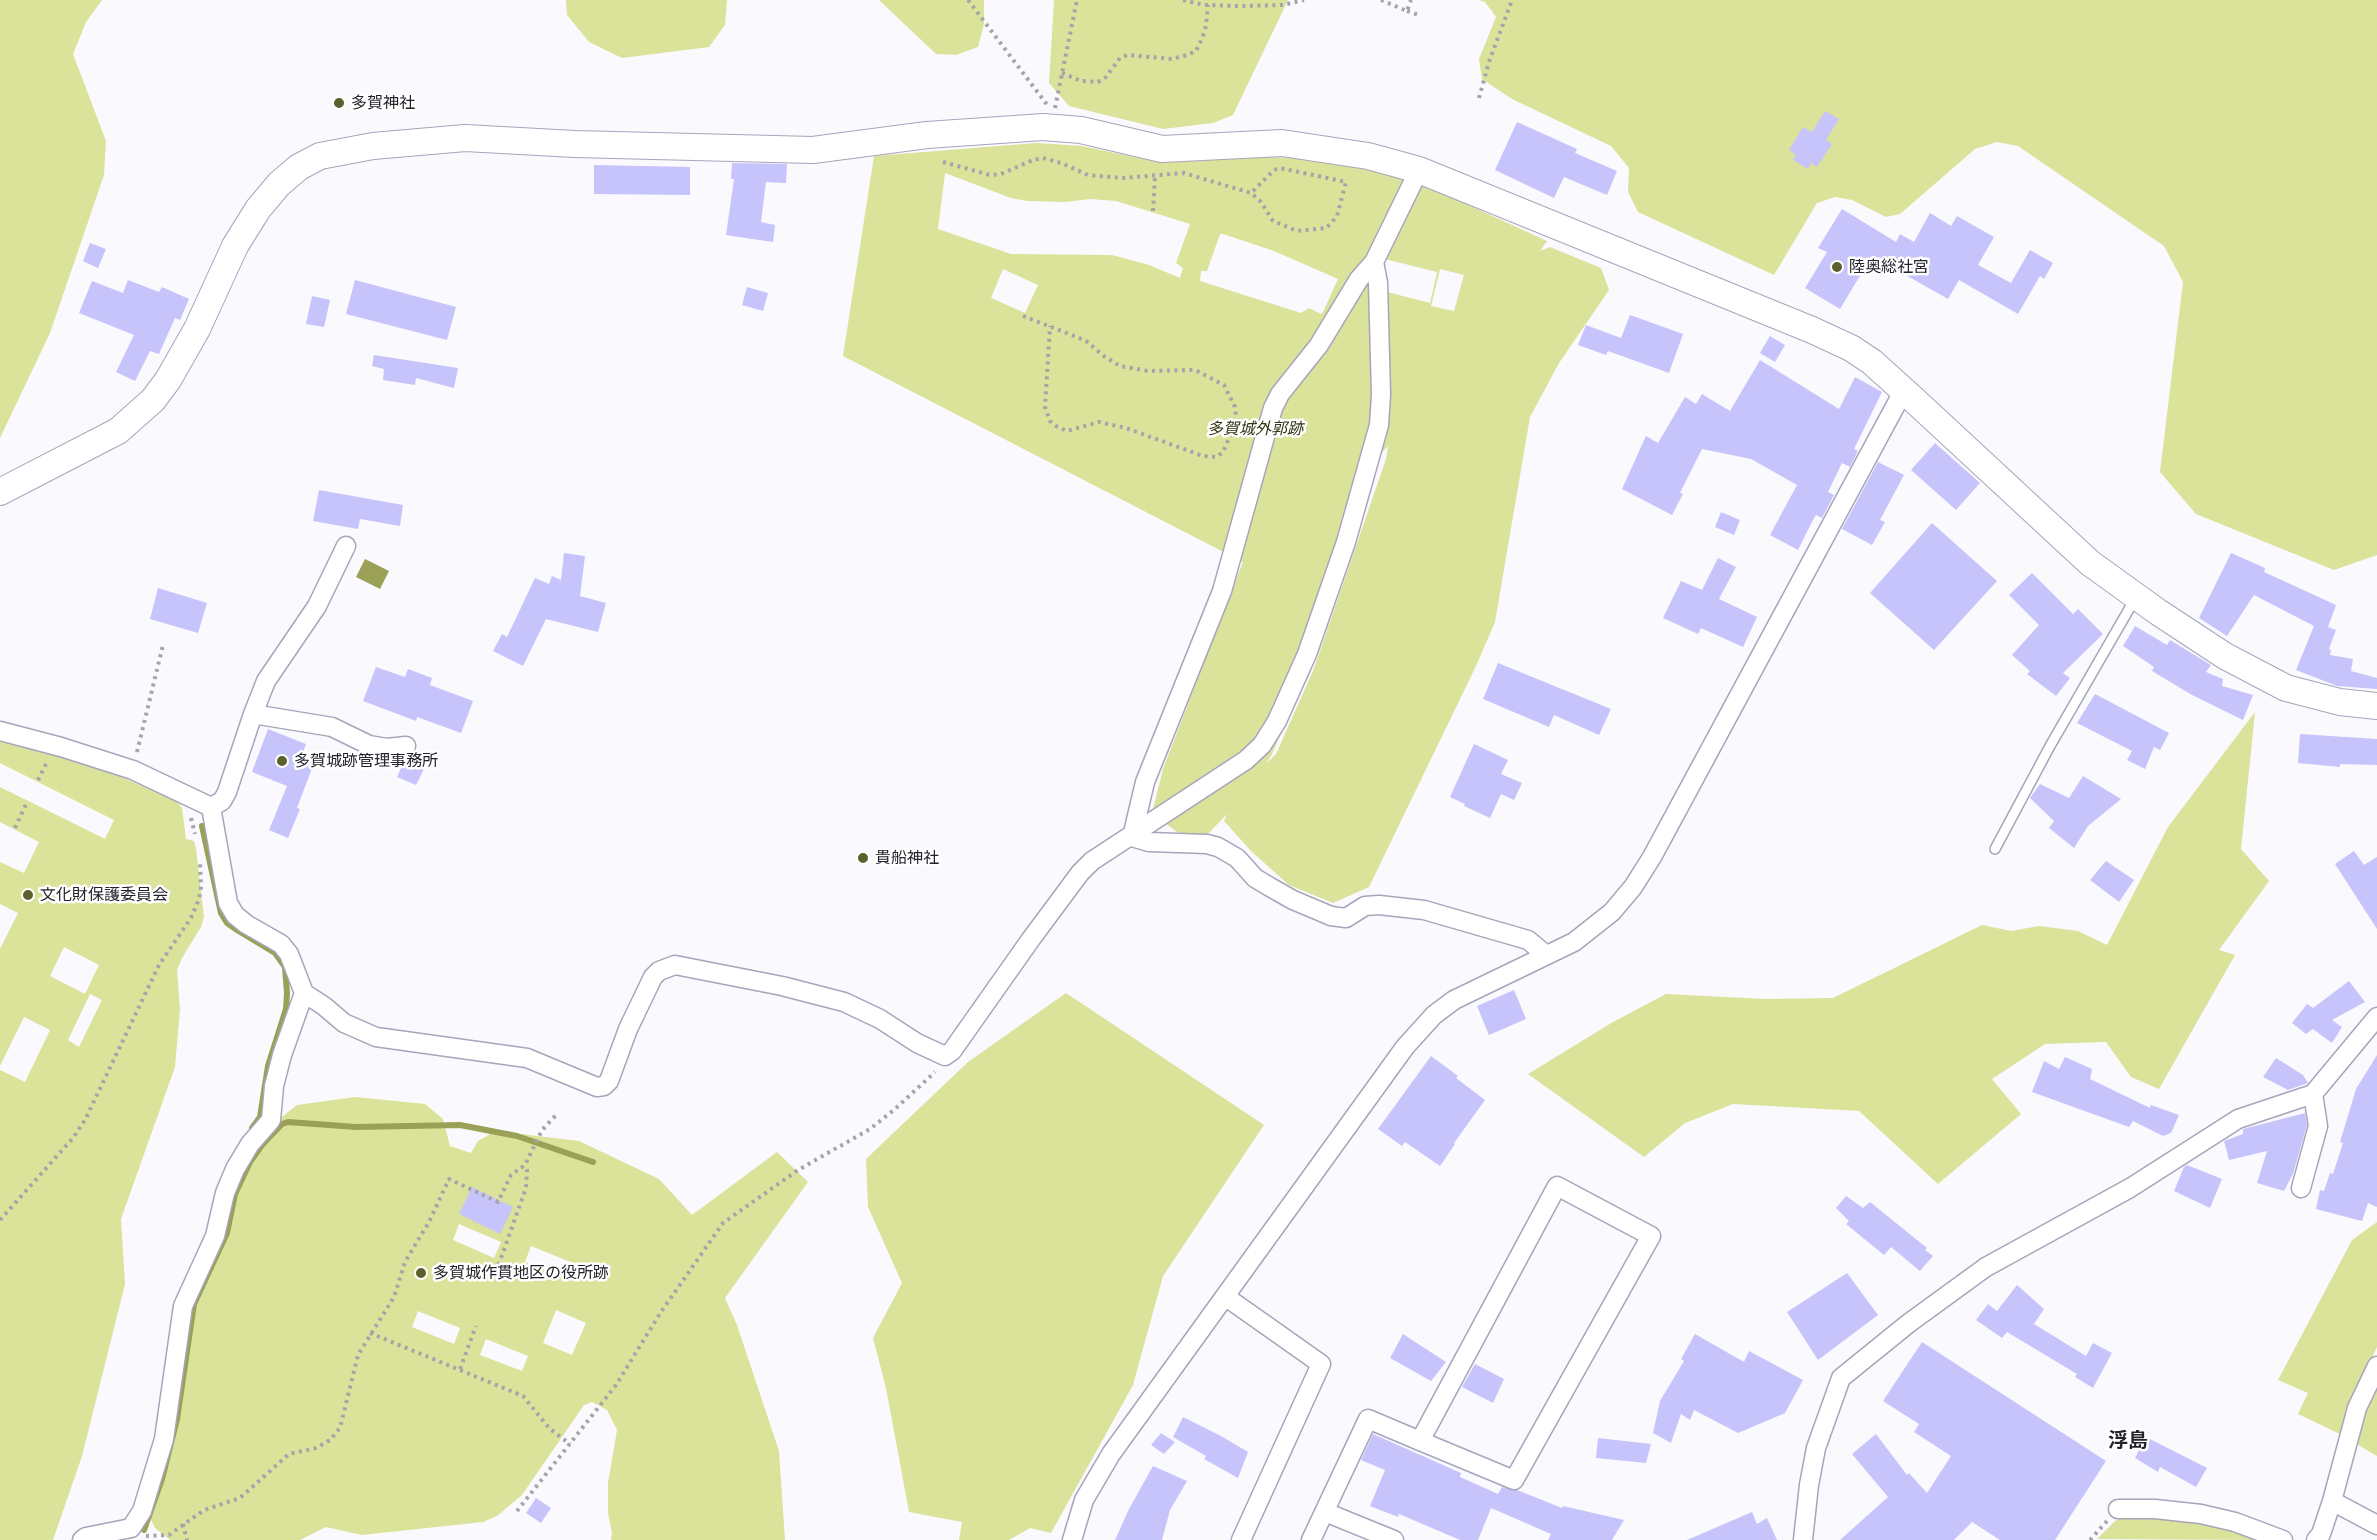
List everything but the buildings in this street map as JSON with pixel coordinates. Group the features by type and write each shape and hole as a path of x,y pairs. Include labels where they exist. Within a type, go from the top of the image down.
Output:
{"street":[{"path":"0,492 118,431 153,400 168,380 197,328 235,246 258,209 279,184 300,166 320,156 394,144 465,138 575,144 813,150 927,135 1043,127 1081,130 1162,149 1282,143 1368,156 1419,170 1851,348 1872,362 1904,390 2090,563 2136,596 2225,656 2286,688 2340,702 2377,706"},
{"path":"1132,837 1145,782 1222,591 1273,408 1280,394 1319,345 1359,279 1374,262 1419,170"},
{"path":"212,807 228,903 240,919 281,944 289,954 304,993 344,1023 376,1037 527,1058 597,1087 604,1086 609,1080 628,1029 653,977 659,971 675,965 782,986 844,1002 880,1019 917,1043 945,1056 952,1051 1080,873 1101,855 1132,837 1246,760 1262,745 1277,721 1306,654 1346,542 1379,425 1381,384 1378,284 1374,262"},
{"path":"1072,1540 1084,1500 1111,1454 1398,1056 1426,1023 1454,1000 1574,942 1612,912 1633,887 1652,857 1904,390"},
{"path":"212,807 222,801 227,792 266,681 317,606 346,546"},
{"path":"253,714 332,727 369,745 387,748 406,746"},
{"path":"0,731 61,747 133,770 212,807"},
{"path":"1132,837 1149,842 1207,844 1218,847 1237,858 1255,878 1293,900 1331,916 1346,918 1365,906 1379,905 1424,910 1528,940 1546,955"},
{"path":"82,1540 86,1536 131,1528 142,1511 164,1439 183,1306 215,1236 225,1193 234,1169 250,1144 271,1120 274,1086 282,1055 304,993"},
{"path":"1803,1540 1816,1448 1841,1378 1909,1323 1986,1267 2130,1188 2238,1119 2313,1094 2377,1017"},
{"path":"2301,1188 2318,1126 2313,1094"},
{"path":"1311,1540 1368,1419 1420,1441 1514,1480 1651,1236 1557,1186 1420,1441"},
{"path":"1226,1297 1321,1364 1241,1540"},
{"path":"2316,1540 2321,1534 2332,1502 2357,1408 2377,1366"},
{"path":"2332,1502 2377,1525"},
{"path":"2118,1509 2155,1509 2201,1514 2235,1522 2283,1540"},
{"path":"1325,1512 1394,1540"}],"lane":[{"path":"1995,849 2050,746 2136,596"}],"path":[{"path":"968,0 1053,114 1077,0"},
{"path":"1183,0 1208,5 1282,5 1304,0"},
{"path":"1381,0 1419,15"},
{"path":"1407,11 1411,0"},
{"path":"1479,98 1489,62 1512,0"},
{"path":"1062,73 1081,81 1098,82 1106,77 1120,58 1128,55 1172,59 1196,51 1206,26 1208,5"},
{"path":"943,162 990,175 1002,174 1043,158 1088,175 1122,178 1184,173 1251,193 1261,202 1273,221 1297,231 1326,228 1337,216 1346,182 1280,168 1274,170 1251,193"},
{"path":"1153,211 1155,176"},
{"path":"1023,316 1050,326 1086,341 1120,366 1148,371 1195,370 1224,385 1235,407 1236,416 1223,452 1217,457 1203,456 1126,428 1099,422 1067,431 1056,426 1050,421 1045,407 1050,326"},
{"path":"133,770 143,720 163,645"},
{"path":"189,796 196,841"},
{"path":"15,828 27,802"},
{"path":"0,1221 73,1138 85,1120 159,965 191,918 201,887 199,860"},
{"path":"517,1510 616,1385 661,1312 723,1223 798,1170 870,1129 925,1083 940,1066 945,1056"},
{"path":"131,1528 135,1534 151,1537 169,1535 211,1507 240,1498 289,1454 316,1448 330,1440 340,1428 358,1355 394,1297 405,1262 429,1222 448,1179 498,1202 512,1175 525,1165 543,1130 558,1113"},
{"path":"496,1272 526,1188 525,1165"},
{"path":"460,1369 476,1326"},
{"path":"370,1333 523,1396 550,1429 570,1444"},
{"path":"2090,1540 2118,1509"},
{"path":"183,1524 187,1540"}],"green space":[{"path":"0,0 102,0 86,22 73,54 106,141 104,175 50,333 0,438"},
{"path":"566,0 727,0 725,25 709,47 622,58 589,42 567,15"},
{"path":"879,0 984,0 984,24 978,47 956,55 936,54"},
{"path":"1054,0 1288,0 1233,115 1213,123 1163,129 1069,106 1049,83"},
{"path":"1479,0 2377,0 2377,555 2334,570 2196,514 2160,472 2183,282 2164,246 2018,146 1997,142 1975,149 1900,214 1886,217 1852,200 1835,197 1817,203 1774,275 1638,212 1628,192 1629,168 1611,146 1512,99 1482,79 1479,59 1496,17 1485,2"},
{"name":"多賀城外郭跡","path":"1036,143 1082,146 1158,162 1263,157 1309,158 1407,177 1547,241 1540,251 1550,247 1601,268 1609,290 1559,363 1530,417 1495,622 1369,887 1333,903 1289,885 1252,852 1224,821 1227,814 1205,837 1177,832 1152,813 1163,769 1243,562 843,356 874,156","holes":["945,173 1011,198 1027,201 1065,202 1090,199 1116,201 1190,224 1176,263 1183,268 1180,278 1149,265 1112,255 1011,254 938,229","1220,234 1223,234 1274,251 1338,279 1321,314 1309,308 1301,313 1200,281 1201,271 1207,271","1385,259 1437,272 1430,303 1387,292","1003,269 1038,285 1025,313 991,298","1440,269 1464,275 1454,311 1431,306","1388,446 1386,459 1313,671 1276,754 1266,764 1316,657 1381,453"]},
{"path":"2255,712 2241,849 2269,881 2219,950 2235,955 2159,1089 2131,1077 2106,1042 2045,1044 1992,1079 2021,1114 1938,1184 1859,1111 1733,1104 1685,1123 1644,1157 1528,1074 1613,1022 1666,994 1765,999 1833,998 1982,925 2011,931 2039,926 2078,931 2107,945 2168,827"},
{"path":"0,740 108,771 178,802 182,808 186,839 194,841 196,849 204,917 201,927 177,970 180,1009 175,1067 121,1219 125,1284 82,1456 53,1540 0,1540 0,1070 25,1082 50,1030 24,1017 0,1066 0,949 18,913 0,904 0,862 24,873 39,842 0,822 0,787 105,839 114,820 0,763","holes":["64,947 99,965 85,994 50,976","90,994 102,1000 79,1047 68,1040"]},
{"path":"1066,993 1264,1125 1163,1276 1133,1385 1051,1533 1030,1528 1009,1540 959,1540 962,1522 909,1512 886,1388 873,1338 902,1283 868,1207 866,1159 968,1062"},
{"path":"355,1097 425,1104 443,1119 450,1146 471,1153 478,1141 492,1133 512,1133 579,1141 659,1179 692,1215 777,1152 808,1182 725,1298 737,1325 779,1451 785,1540 611,1540 608,1483 617,1430 607,1410 592,1402 584,1405 522,1495 497,1516 483,1522 362,1535 326,1527 300,1540 170,1540 155,1528 147,1512 186,1313 237,1180 273,1124 297,1105","holes":["459,1224 501,1242 494,1258 453,1240","531,1246 573,1263 566,1279 525,1262","556,1310 586,1323 572,1355 543,1343","418,1311 460,1328 454,1344 412,1327","486,1339 528,1356 522,1371 480,1355"]},
{"path":"2377,1222 2377,1347 2349,1407 2342,1435 2298,1414 2308,1393 2278,1380 2352,1240"},
{"path":"2377,1381 2377,1456 2353,1442"},
{"path":"2128,1514 2199,1520 2265,1540 2097,1539 2115,1521"}],"shaded area":[{"path":"365,559 389,571 380,589 356,577"}],"waterway":[{"path":"202,826 221,913 227,923 275,953 285,967 286,1009 268,1066 260,1117 252,1128"},
{"path":"144,1530 162,1479 177,1419 194,1304 227,1233 235,1194 250,1162 282,1124 288,1122 356,1127 460,1125 517,1136 593,1162"}],"place":[{"name":"多賀神社","path":"339,103"},
{"name":"陸奥総社宮","path":"1837,267"},
{"name":"多賀城跡管理事務所","path":"282,761"},
{"name":"貴船神社","path":"863,858"},
{"name":"文化財保護委員会","path":"28,895"},
{"name":"多賀城作貫地区の役所跡","path":"421,1273"}],"district":[{"name":"浮島","path":"2128,1441"}]}
